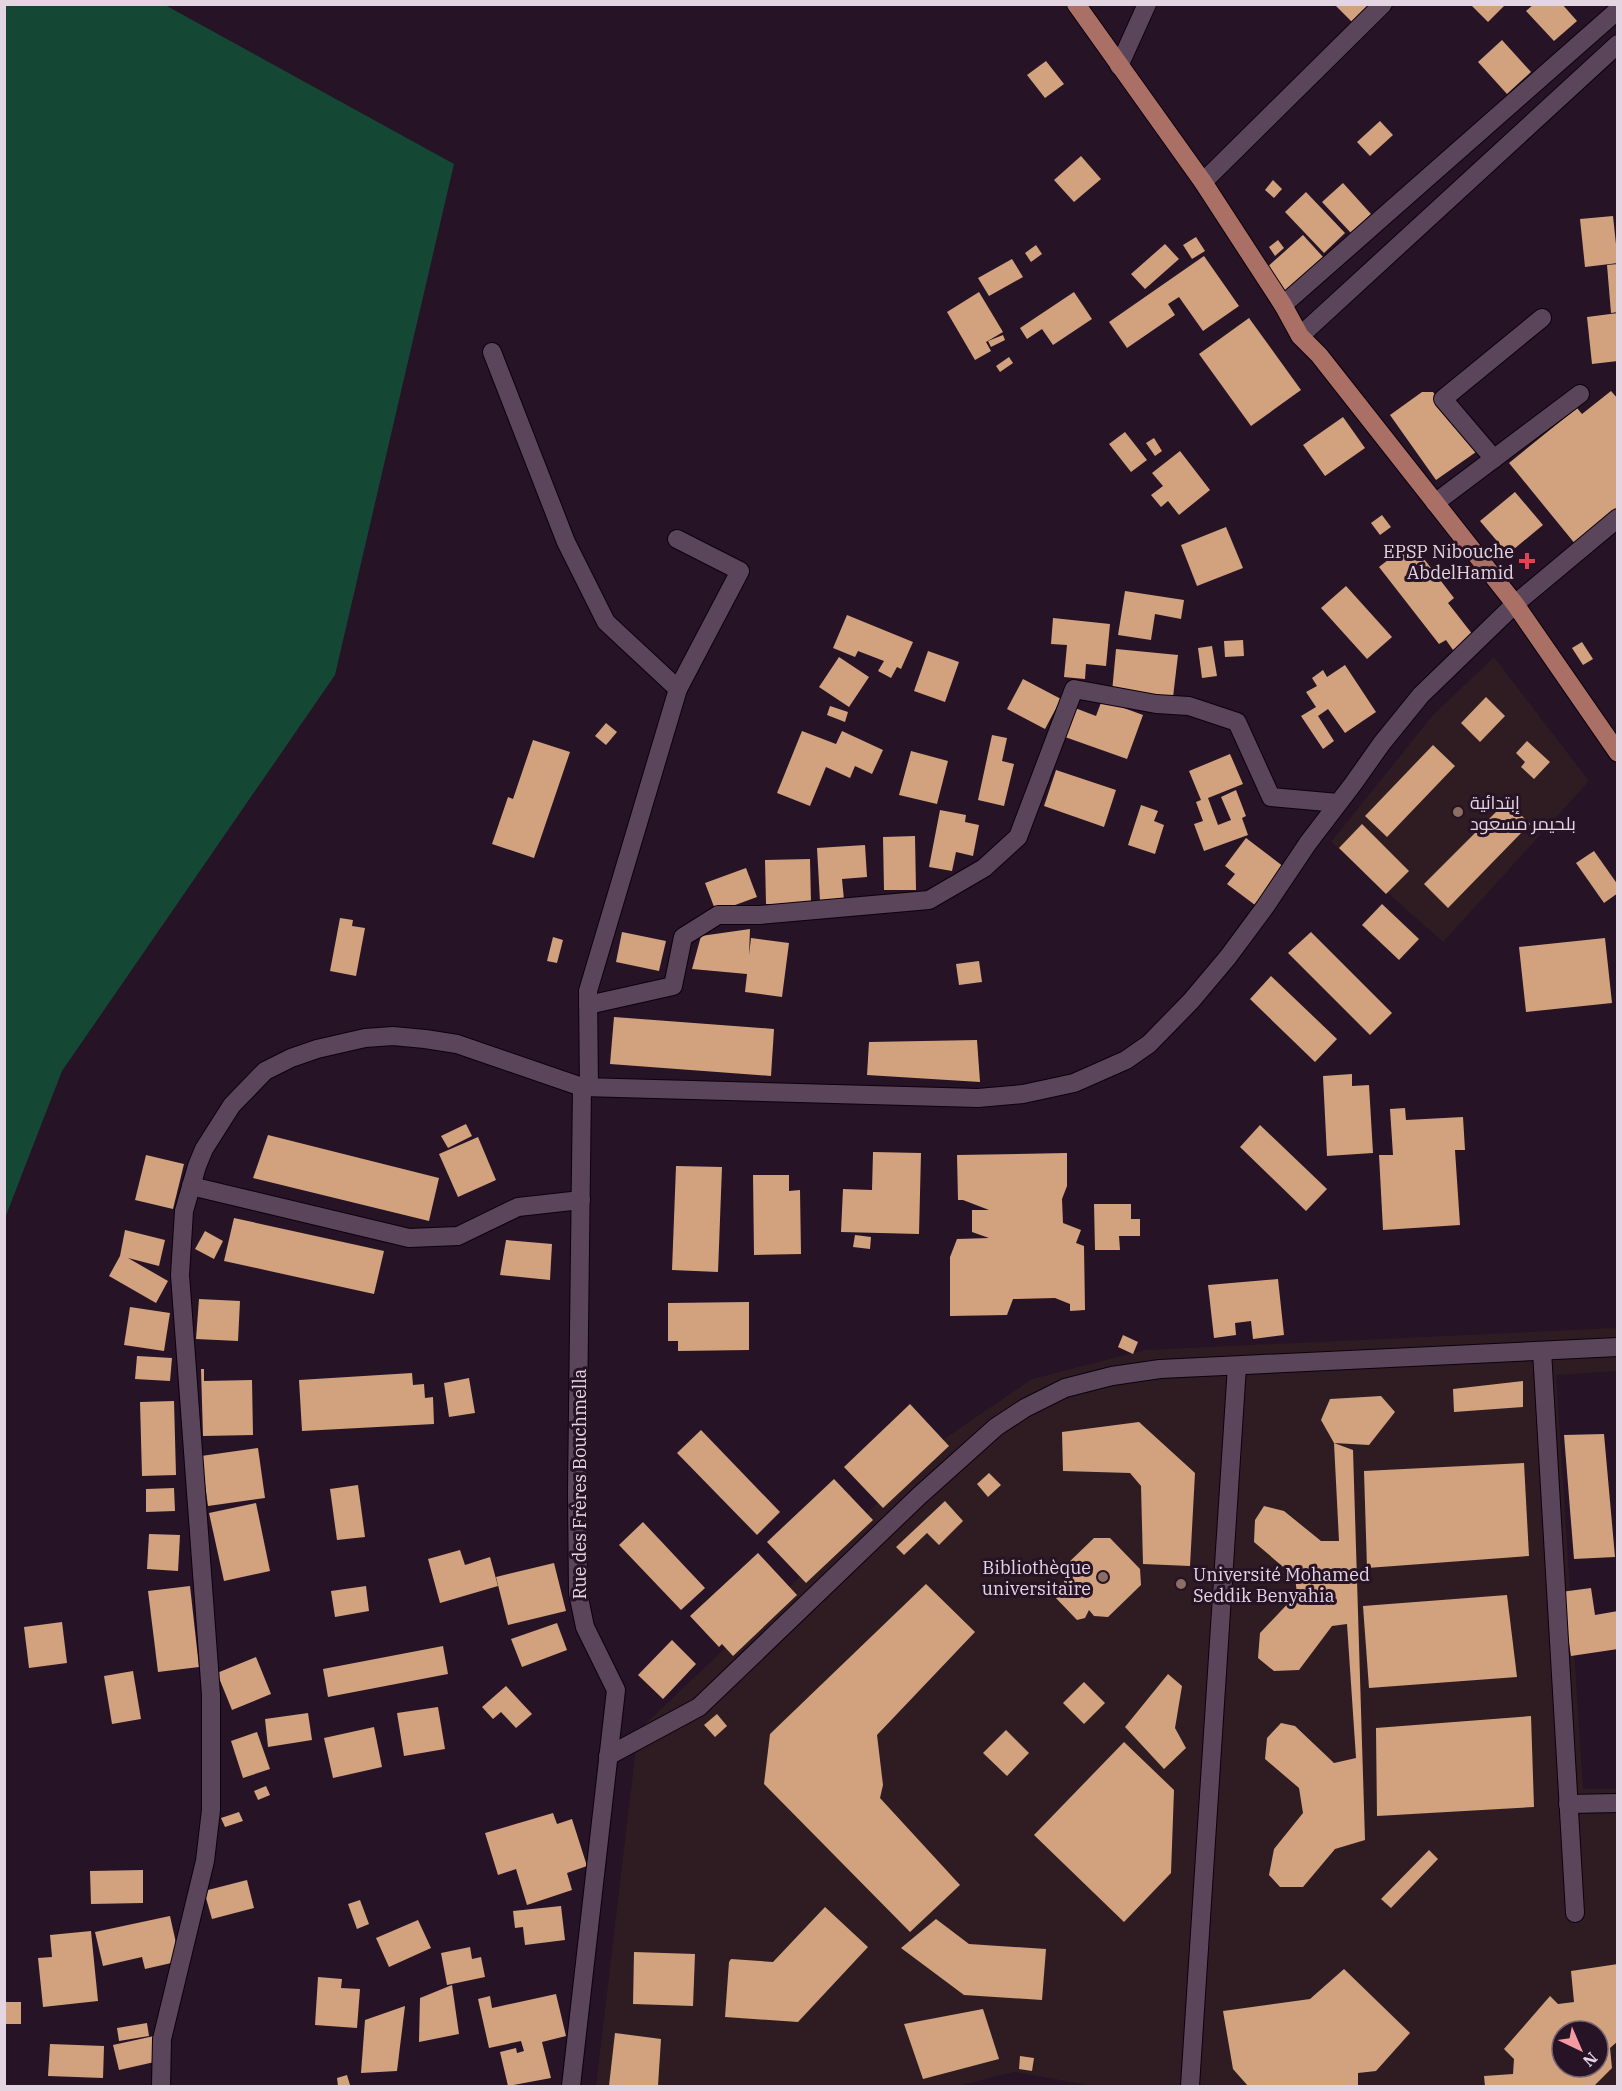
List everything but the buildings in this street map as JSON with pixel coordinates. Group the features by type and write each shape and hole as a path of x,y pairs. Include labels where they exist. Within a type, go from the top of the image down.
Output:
{"main road":[{"path":"1076,4 1203,182 1283,305 1300,336 1319,355 1515,604 1617,753"}],"street":[{"path":"1119,66 1147,4"},
{"path":"1203,182 1383,4"},
{"path":"1283,305 1617,10"},
{"path":"1300,336 1617,44"},
{"path":"1525,91 1543,114"},
{"path":"1494,459 1443,399 1542,318"},
{"path":"492,352 566,542 606,622 678,689"},
{"path":"1435,503 1580,394"},
{"path":"161,2086 162,2039 206,1861 211,1810 212,1695 180,1275 184,1211 204,1149 232,1105 249,1086 266,1071 291,1058 317,1049 365,1038 393,1036 457,1044 586,1087 968,1098 1023,1094 1074,1083 1131,1057 1149,1044 1175,1019 1228,957 1308,843 1382,743 1421,695 1515,604 1617,518"},
{"name":"Rue des Frères Bouchmella","path":"571,2086 616,1690 587,1633 578,1593 577,1480 581,1200 588,991 678,689 740,572 677,539"},
{"path":"588,1005 673,986 683,937 718,915 760,915 929,900 984,868 1018,837 1074,689 1156,704 1189,706 1237,722 1271,796 1338,804"},
{"path":"191,1186 409,1238 458,1236 518,1207 581,1200"},
{"path":"608,1756 699,1707 919,1496 996,1427 1024,1408 1055,1392 1112,1376 1160,1369 1617,1347"},
{"path":"1542,1351 1575,1913"},
{"path":"1190,2086 1237,1366"},
{"path":"1568,1804 1617,1803"}],"shaded area":[{"name":"إبتدائية بلحيمر مسعود","path":"1494,657 1589,781 1443,942 1331,842 1433,715"},
{"name":"Université Mohamed Seddik Benyahia","path":"1617,1328 1617,1371 1556,1375 1583,1789 1617,1789 1617,2086 1094,2086 1014,2072 957,2086 596,2086 638,1731 947,1437 1032,1379 1145,1350"}],"green space":[{"path":"5,4 165,5 454,164 335,675 62,1071 5,1218"}],"place":[{"name":"EPSP Nibouche AbdelHamid","path":"1527,561"},
{"name":"إبتدائية بلحيمر مسعود","path":"1458,812"},
{"name":"Bibliothèque universitaire","path":"1103,1577"},
{"name":"Université Mohamed Seddik Benyahia","path":"1181,1584"}]}
